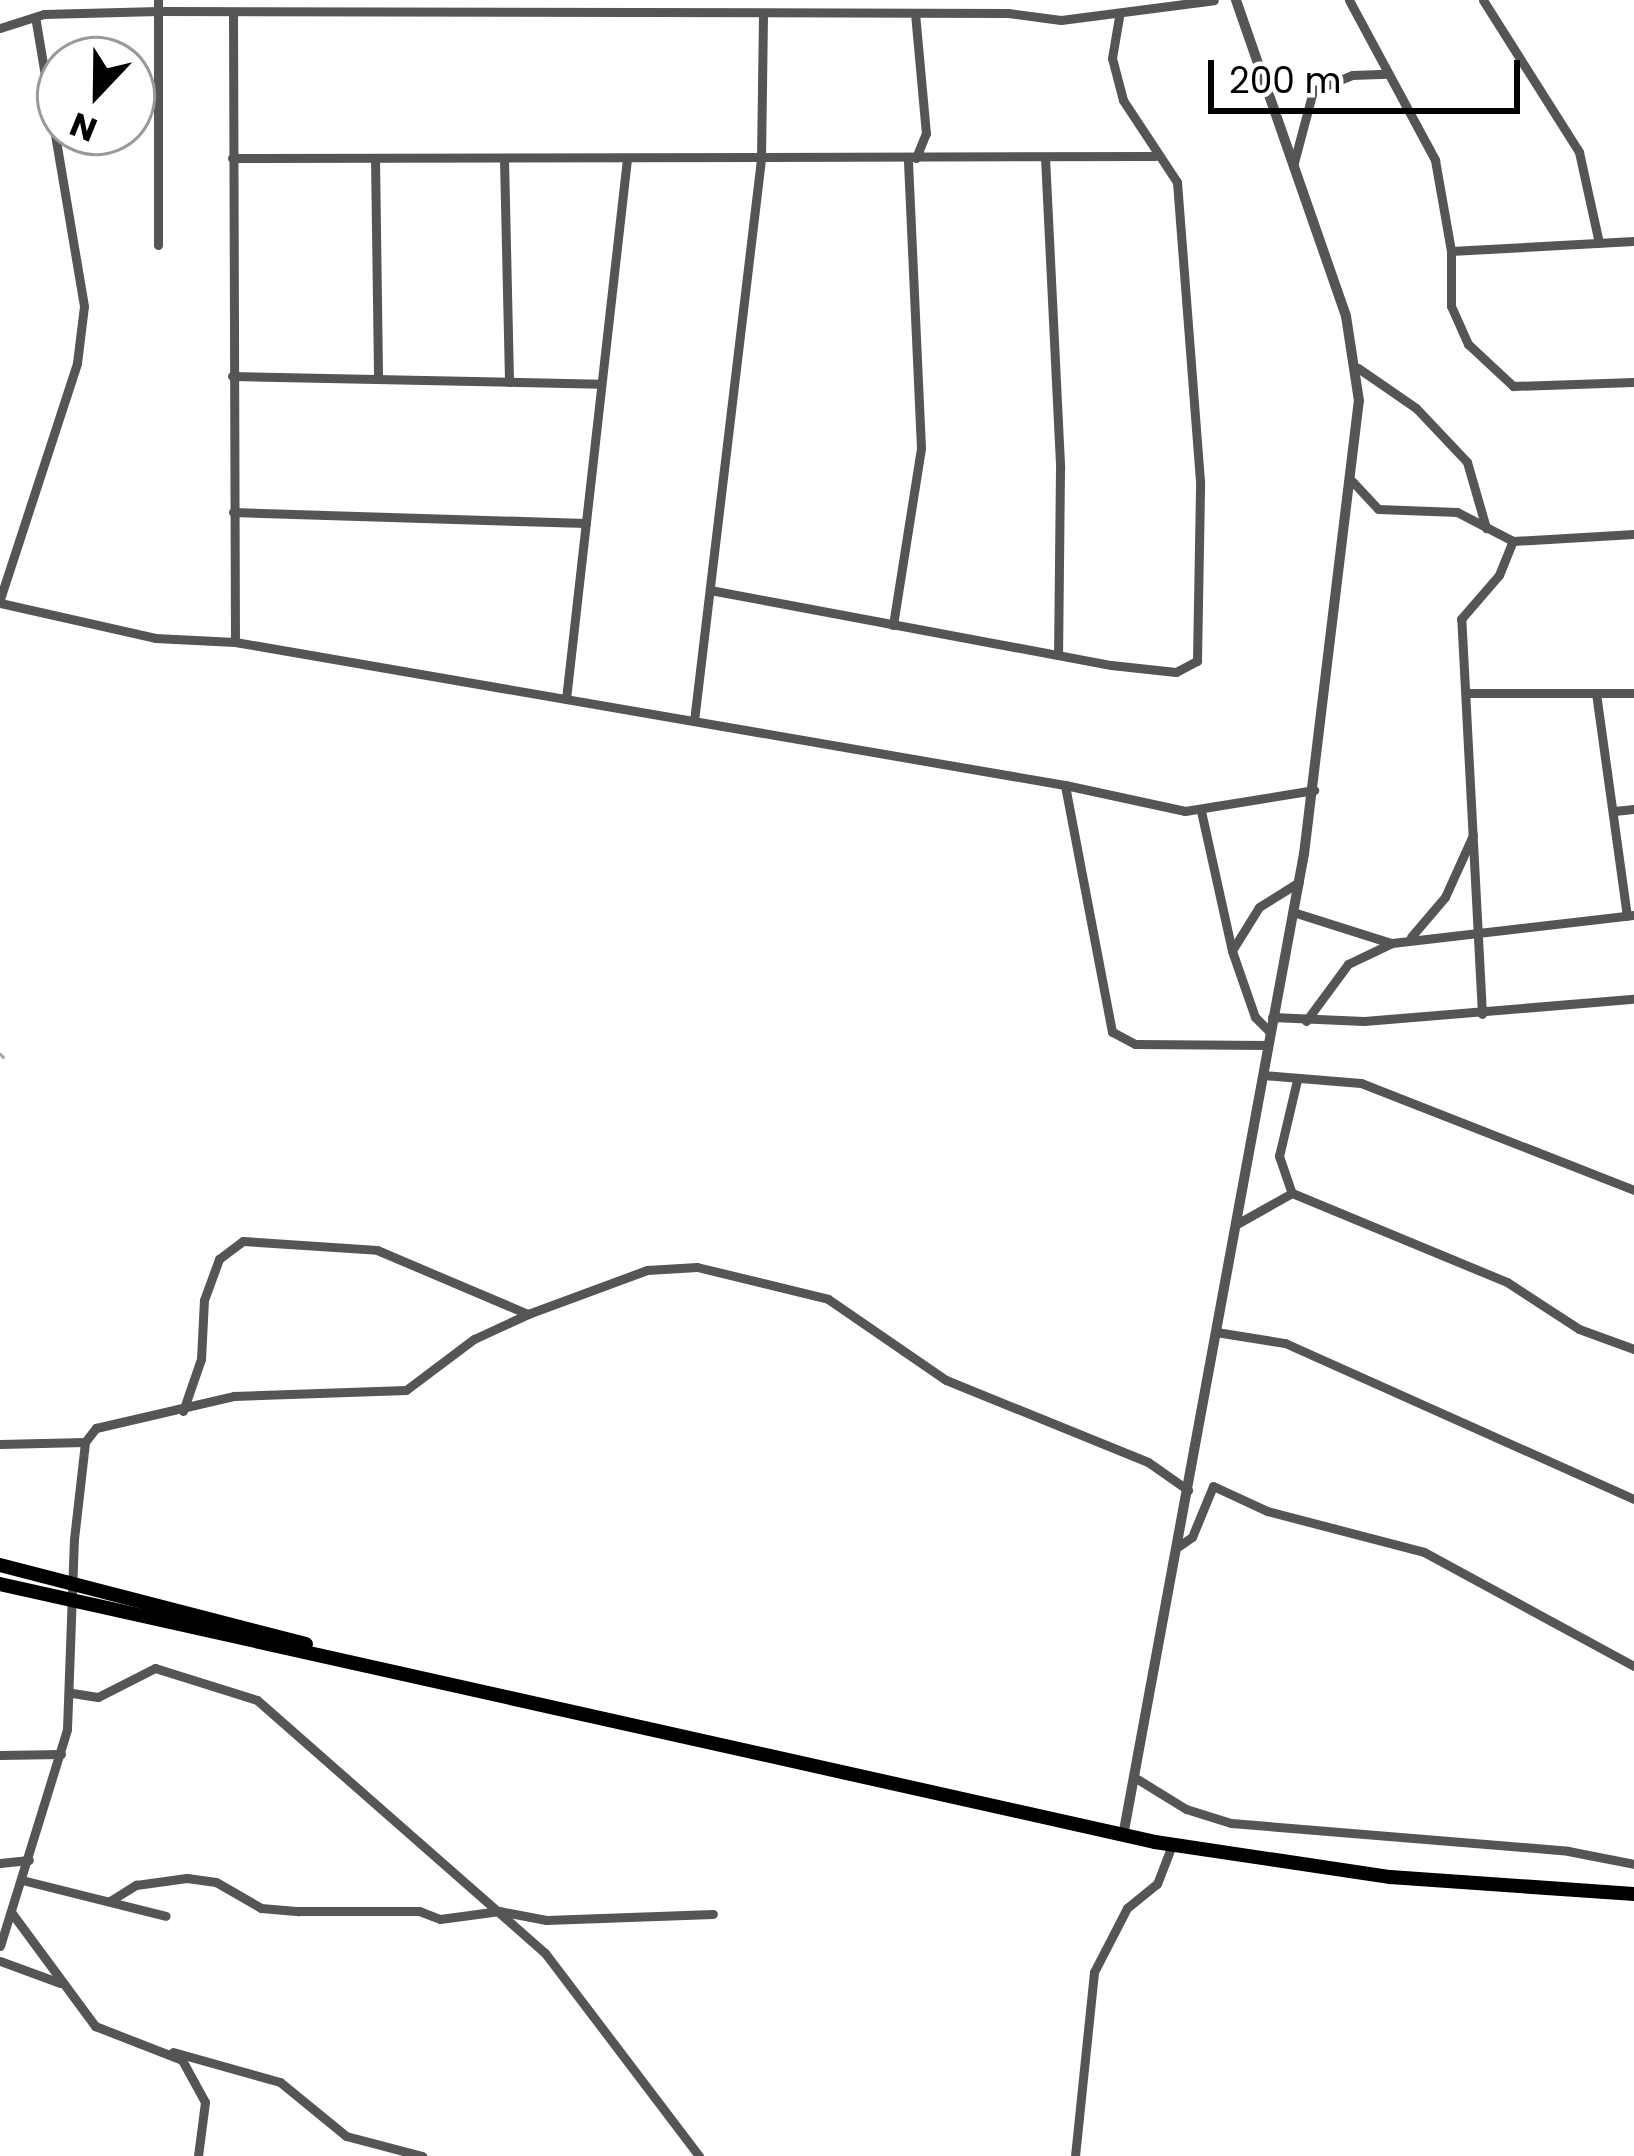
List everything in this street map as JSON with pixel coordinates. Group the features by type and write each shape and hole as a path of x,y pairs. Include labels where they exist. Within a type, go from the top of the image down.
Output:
{"main road":[{"path":"0,1565 261,1627 339,1656"},
{"path":"0,1584 339,1656 1123,1836 1390,1877 1634,1890"}],"street":[{"path":"412,0 412,13"},
{"path":"0,28 61,12 158,6 233,12 1119,17 1214,0"},
{"path":"1123,1836 1299,882 1352,482 1358,368 1236,0"},
{"path":"1349,0 1436,160 1451,251 1454,320 1502,381 1537,389 1634,382"},
{"path":"1483,0 1579,152 1599,243"},
{"path":"158,6 158,245"},
{"path":"233,12 235,642"},
{"path":"694,721 761,159 763,13"},
{"path":"893,625 922,448 912,158 926,134 915,13"},
{"path":"710,590 1058,655 1176,672 1197,662 1200,481 1177,182 1156,157 1123,100 1112,58 1119,17"},
{"path":"36,21 84,307 77,363 0,601 155,638 235,642 1201,811 1282,789 1313,790"},
{"path":"1293,166 1313,92 1352,75 1387,74"},
{"path":"1045,157 1060,469 1058,655"},
{"path":"232,158 1156,157"},
{"path":"375,158 378,379"},
{"path":"505,158 509,382"},
{"path":"566,699 627,159"},
{"path":"1451,251 1634,241"},
{"path":"1358,368 1415,408 1467,462 1486,528"},
{"path":"232,376 600,384"},
{"path":"1352,482 1385,512 1449,510 1513,541 1634,534"},
{"path":"233,512 586,523"},
{"path":"1482,1014 1462,613 1499,575 1513,541"},
{"path":"1467,693 1634,693"},
{"path":"1306,1021 1348,964 1392,943 1411,937 1630,915 1596,693"},
{"path":"1065,784 1112,1032 1135,1044 1269,1039"},
{"path":"1614,811 1634,809"},
{"path":"1201,811 1232,951 1255,1017 1269,1039"},
{"path":"1411,937 1445,897 1476,827"},
{"path":"1232,951 1259,907 1299,882"},
{"path":"1293,912 1392,943"},
{"path":"1273,1017 1306,1021 1482,1014 1634,999"},
{"path":"1262,1075 1298,1081 1347,1079 1425,1104 1634,1190"},
{"path":"1298,1081 1279,1156 1292,1192 1507,1282 1579,1330 1634,1349"},
{"path":"1235,1225 1292,1192"},
{"path":"183,1412 201,1359 204,1300 219,1259 243,1241 376,1250 528,1314"},
{"path":"0,1946 61,1754 72,1693 74,1580 86,1442 96,1428 183,1412 234,1396 406,1390 474,1339 528,1314 647,1270 727,1271 828,1299 946,1380 1126,1452 1188,1490"},
{"path":"1216,1332 1285,1342 1634,1499"},
{"path":"0,1444 86,1442"},
{"path":"1179,1546 1192,1537 1213,1486 1267,1511 1424,1552 1634,1666"},
{"path":"72,1693 98,1697 155,1668 252,1697 499,1912 572,1985 699,2156"},
{"path":"0,1755 61,1754"},
{"path":"1134,1777 1186,1809 1231,1823 1568,1851 1634,1864"},
{"path":"1076,2156 1094,1972 1120,1918 1157,1885 1172,1845"},
{"path":"0,1863 29,1860"},
{"path":"110,1901 136,1885 187,1878 215,1882 261,1908 419,1911 440,1919 499,1912 546,1920 713,1914"},
{"path":"22,1880 166,1916"},
{"path":"11,1912 106,2034 280,2082 346,2136 422,2156"},
{"path":"0,1961 65,1985"},
{"path":"173,2052 205,2102 197,2156"}],"waterway":[{"path":"0,1054 3,1057"}]}
